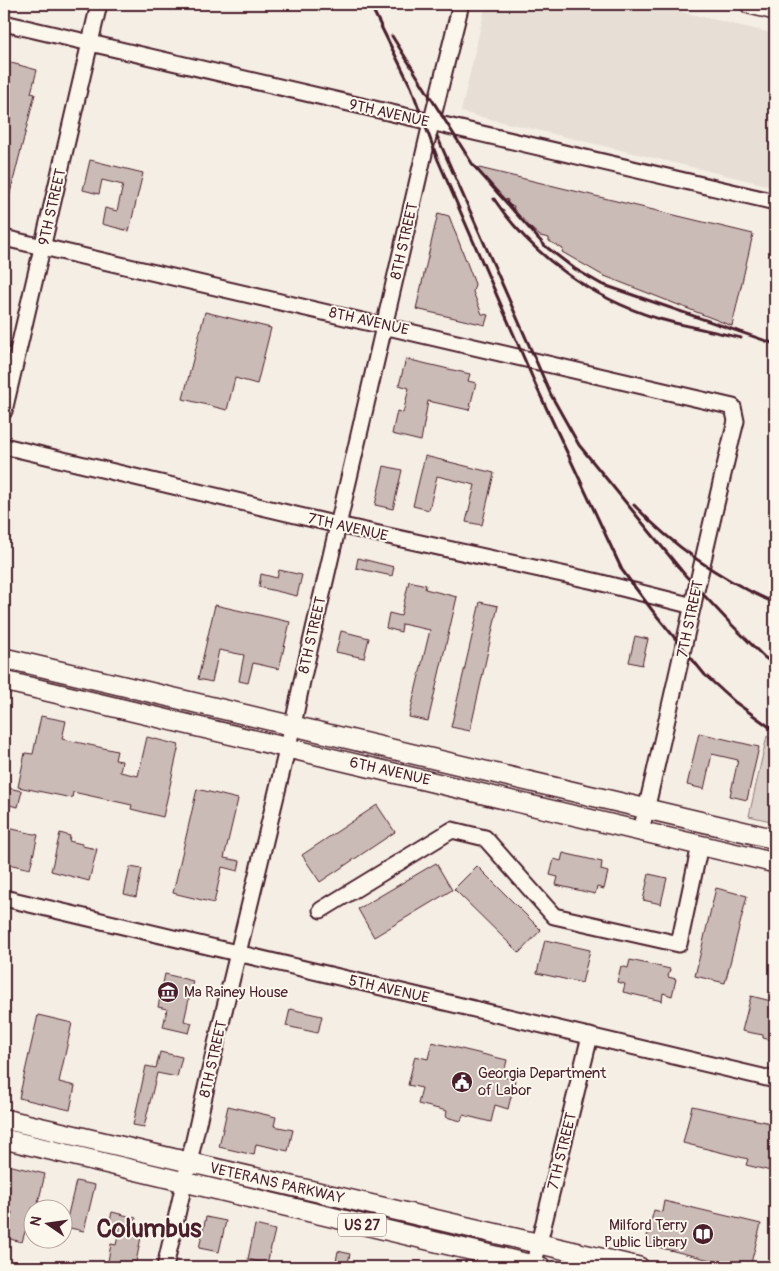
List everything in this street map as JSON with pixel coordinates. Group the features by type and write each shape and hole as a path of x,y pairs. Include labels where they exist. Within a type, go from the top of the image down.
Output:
{"main road":[{"path":"750,4 775,10"},
{"name":"6TH AVENUE","path":"4,658 775,839"},
{"name":"6TH AVENUE","path":"4,680 775,863"},
{"name":"VETERANS PARKWAY","path":"4,1119 639,1267"},
{"name":"VETERANS PARKWAY","path":"4,1139 536,1267"}],"street":[{"name":"9TH STREET","path":"4,411 99,4"},
{"name":"8TH STREET","path":"165,1267 188,1163 288,747 431,123 461,4"},
{"name":"9TH AVENUE","path":"4,23 775,202"},
{"name":"8TH AVENUE","path":"4,238 733,406"},
{"name":"7TH STREET","path":"641,831 736,421 733,406"},
{"name":"7TH AVENUE","path":"4,446 338,525 594,581 693,606"},
{"path":"321,910 452,830 485,838 554,916 679,944 700,845"},
{"name":"5TH AVENUE","path":"4,898 775,1080"},
{"name":"7TH STREET","path":"536,1267 540,1243 590,1036"}],"shaded area":[{"path":"486,4 648,4 775,34 775,187 461,112"},
{"path":"767,736 775,742 775,822 749,816"}],"building":[{"path":"4,61 37,70 31,93 35,94 7,205 4,205 4,111 9,92 4,90"},
{"path":"90,160 143,173 129,231 102,224 105,208 117,211 123,185 102,180 99,194 83,190"},
{"path":"475,167 753,234 732,326 602,275 562,252 563,249 549,241 549,238 540,236 513,212 514,206 507,205 508,200 500,197"},
{"path":"438,213 449,216 475,284 473,292 482,314 488,315 485,325 416,309"},
{"path":"205,312 271,328 257,384 235,378 227,410 183,399"},
{"path":"406,359 470,374 468,381 476,383 469,410 428,401 421,441 392,434 397,411 403,413 409,388 399,385"},
{"path":"425,456 494,473 482,525 466,522 475,485 437,476 429,510 413,506"},
{"path":"384,466 402,470 393,509 375,505"},
{"path":"358,558 394,567 392,576 356,568"},
{"path":"279,570 302,575 297,596 259,587 261,574 277,578"},
{"path":"409,581 426,585 425,589 457,597 428,721 409,717 430,630 402,624 401,632 386,628 389,613 401,616"},
{"path":"480,602 498,606 470,731 451,727"},
{"path":"215,605 290,622 279,669 253,663 248,683 239,681 244,655 219,650 212,682 198,679"},
{"path":"341,631 369,638 364,658 336,652"},
{"path":"635,636 648,639 642,665 629,662"},
{"path":"41,716 66,721 62,739 117,751 115,760 122,761 120,772 138,776 147,737 179,745 163,817 131,809 132,805 73,792 72,798 18,787 25,753 33,754"},
{"path":"699,733 759,747 747,800 730,796 738,760 712,754 704,789 687,785"},
{"path":"4,787 22,791 18,807 4,804"},
{"path":"197,789 238,799 224,858 240,861 238,871 222,867 214,903 173,893"},
{"path":"377,805 395,832 320,882 302,855"},
{"path":"4,827 38,835 30,869 4,863"},
{"path":"60,833 70,836 69,841 97,849 89,881 51,871"},
{"path":"563,853 602,862 601,870 608,872 604,889 597,887 595,894 556,885 558,877 550,875 554,859 561,861"},
{"path":"436,863 452,890 374,937 358,909"},
{"path":"477,866 541,930 519,953 454,889"},
{"path":"130,867 142,869 136,897 124,894"},
{"path":"649,874 667,878 661,904 643,900"},
{"path":"716,888 747,896 725,983 695,976"},
{"path":"545,940 590,950 582,983 537,973"},
{"path":"630,960 670,969 668,977 676,979 672,996 663,993 662,1001 623,992 625,984 617,982 621,966 628,968"},
{"path":"165,974 193,981 184,1021 192,1023 189,1033 163,1027 167,1009 158,1007"},
{"path":"751,996 775,1002 775,1041 763,1038 763,1035 742,1031"},
{"path":"290,1009 322,1016 318,1033 286,1026"},
{"path":"38,1015 72,1023 59,1082 75,1086 70,1110 19,1098"},
{"name":"Georgia Department of Labor","path":"432,1042 507,1060 503,1077 515,1080 508,1109 495,1105 491,1122 463,1115 461,1121 446,1117 447,1111 418,1104 422,1088 408,1085 415,1056 428,1059"},
{"path":"160,1052 182,1057 177,1077 157,1073 144,1127 133,1125 146,1066 156,1068"},
{"path":"228,1106 276,1117 274,1126 293,1130 288,1151 256,1144 254,1155 219,1147"},
{"path":"692,1106 775,1124 775,1172 746,1165 748,1159 683,1143"},
{"path":"4,1164 45,1174 39,1198 22,1198 22,1242 6,1238 12,1212 4,1210"},
{"path":"76,1181 95,1185 84,1231 72,1228 72,1198"},
{"name":"Milford Terry Public Library","path":"664,1201 761,1224 750,1267 739,1267 645,1244 654,1210 662,1212"},
{"path":"112,1212 136,1218 132,1235 141,1237 135,1267 107,1267 111,1244 116,1245 120,1227 109,1225"},
{"path":"206,1217 226,1221 219,1252 199,1248"},
{"path":"255,1225 275,1230 267,1264 248,1259"},
{"path":"338,1251 350,1254 347,1267 335,1267"}],"railway":[{"path":"370,4 411,87 438,160 537,388 622,570 705,675 735,702 775,731"},
{"path":"392,36 473,165 545,246 575,269 601,284 775,344"},
{"path":"437,136 551,395 579,445 685,575 730,623 764,657 775,665"},
{"path":"494,199 526,239 565,272 587,287 609,299 656,318 741,338"},
{"path":"634,505 665,535 700,561 736,584 775,603"}],"place":[{"name":"Ma Rainey House","path":"168,992"},
{"name":"Georgia Department of Labor","path":"462,1082"},
{"name":"Milford Terry Public Library","path":"703,1234"}],"district":[{"name":"Columbus","path":"149,1228"}]}
